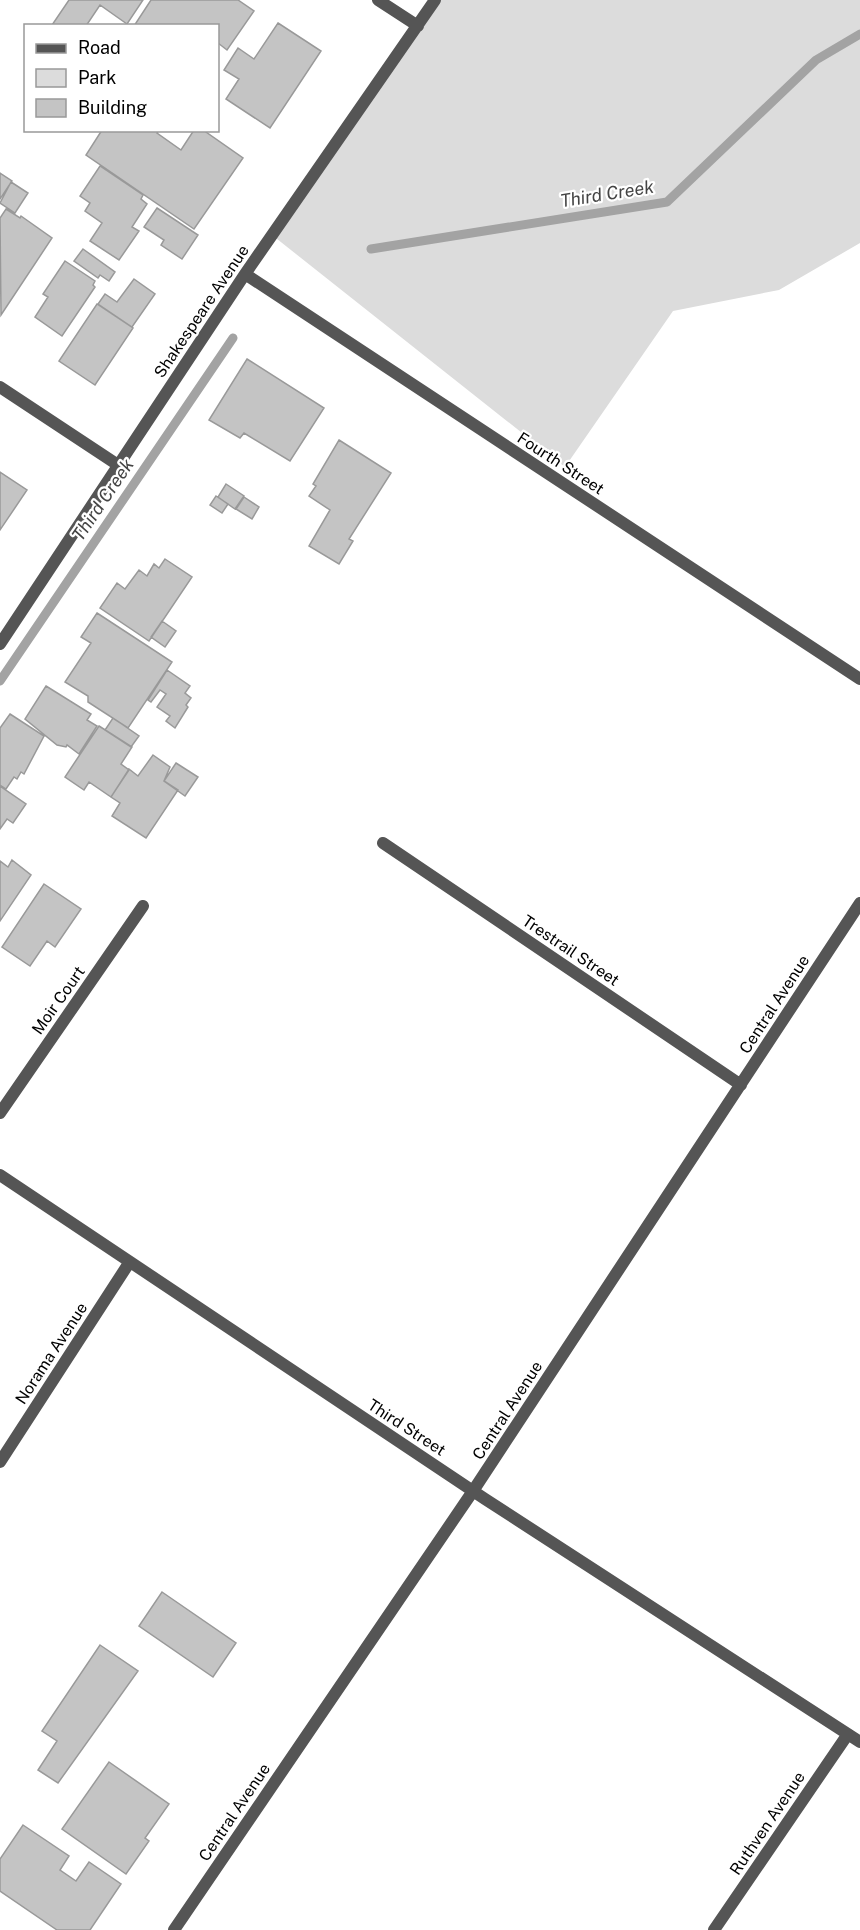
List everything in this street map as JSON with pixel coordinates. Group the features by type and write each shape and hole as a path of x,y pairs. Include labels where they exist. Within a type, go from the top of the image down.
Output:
{"street":[{"path":"378,0 418,27"},
{"name":"Shakespeare Avenue","path":"0,644 245,274 435,0"},
{"name":"Fourth Street","path":"245,274 860,679"},
{"path":"0,387 118,465"},
{"name":"Trestrail Street","path":"383,843 741,1085"},
{"name":"Central Avenue","path":"174,1930 473,1491 860,903"},
{"name":"Moir Court","path":"0,1113 143,906"},
{"name":"Third Street","path":"0,1175 473,1491 860,1742"},
{"name":"Norama Avenue","path":"0,1462 129,1263"},
{"name":"Ruthven Avenue","path":"714,1930 848,1734"}],"green space":[{"path":"436,0 860,0 860,243 779,290 673,311 565,467 272,235"}],"building":[{"path":"69,0 143,0 127,24 100,5 87,24 53,24"},
{"path":"151,0 238,0 254,11 227,50 219,44 219,24 135,24"},
{"path":"278,23 321,51 270,128 226,99 239,79 224,70 238,48 254,59"},
{"path":"101,132 158,132 181,150 193,132 206,132 243,158 194,229 86,155"},
{"path":"100,166 143,195 141,199 147,204 132,227 139,231 119,260 90,241 102,223 85,211 90,203 80,196"},
{"path":"0,173 12,181 0,199"},
{"path":"11,182 28,193 15,213 0,203"},
{"path":"157,208 198,235 182,259 161,245 164,240 144,227"},
{"path":"6,209 20,218 21,216 52,238 1,315 0,218"},
{"path":"83,249 115,272 109,281 100,275 98,278 74,261"},
{"path":"65,261 95,281 93,285 95,287 62,336 35,317 48,297 43,294"},
{"path":"134,279 155,294 132,327 98,304 105,294 117,302"},
{"path":"97,304 133,328 95,385 59,361"},
{"path":"247,359 324,408 290,461 244,433 240,438 209,420"},
{"path":"339,440 391,473 349,539 353,541 339,564 309,546 330,510 309,496 316,486 313,484"},
{"path":"0,472 27,490 0,530"},
{"path":"226,484 244,496 235,509 218,497"},
{"path":"216,496 228,504 222,513 210,505"},
{"path":"244,497 259,507 252,519 236,509"},
{"path":"165,559 192,577 149,641 100,608 117,583 125,589 139,570 147,576 154,564 159,568"},
{"path":"97,613 172,662 128,728 88,702 88,696 65,682 91,643 81,637"},
{"path":"162,621 176,631 165,647 151,637"},
{"path":"167,670 190,686 185,693 191,698 186,705 188,707 175,728 166,721 170,716 157,707 166,694 160,690 151,702 148,700"},
{"path":"46,686 91,714 87,720 97,726 79,754 67,745 66,747 57,745 25,719"},
{"path":"10,714 44,736 24,774 21,772 17,779 14,777 6,789 0,785 0,728"},
{"path":"113,718 139,736 131,747 105,730"},
{"path":"99,726 132,747 121,764 129,770 111,797 89,782 84,790 65,777"},
{"path":"153,755 170,767 164,781 178,790 146,838 112,816 120,803 111,797 129,769 138,776"},
{"path":"176,763 198,777 185,796 164,781"},
{"path":"0,786 26,804 13,823 7,819 0,829"},
{"path":"12,860 31,875 0,921 0,861 8,867"},
{"path":"44,884 81,909 55,947 47,941 30,966 2,947"},
{"path":"162,1592 236,1643 213,1677 139,1626"},
{"path":"100,1645 138,1671 58,1783 38,1770 57,1741 42,1731"},
{"path":"109,1762 169,1804 145,1838 149,1841 126,1874 62,1829"},
{"path":"23,1825 69,1856 60,1870 76,1881 89,1862 121,1884 90,1930 57,1930 0,1891 0,1859"}],"waterway":[{"name":"Third Creek","path":"371,249 667,202 816,60 860,34"},
{"name":"Third Creek","path":"0,681 233,338"}]}
